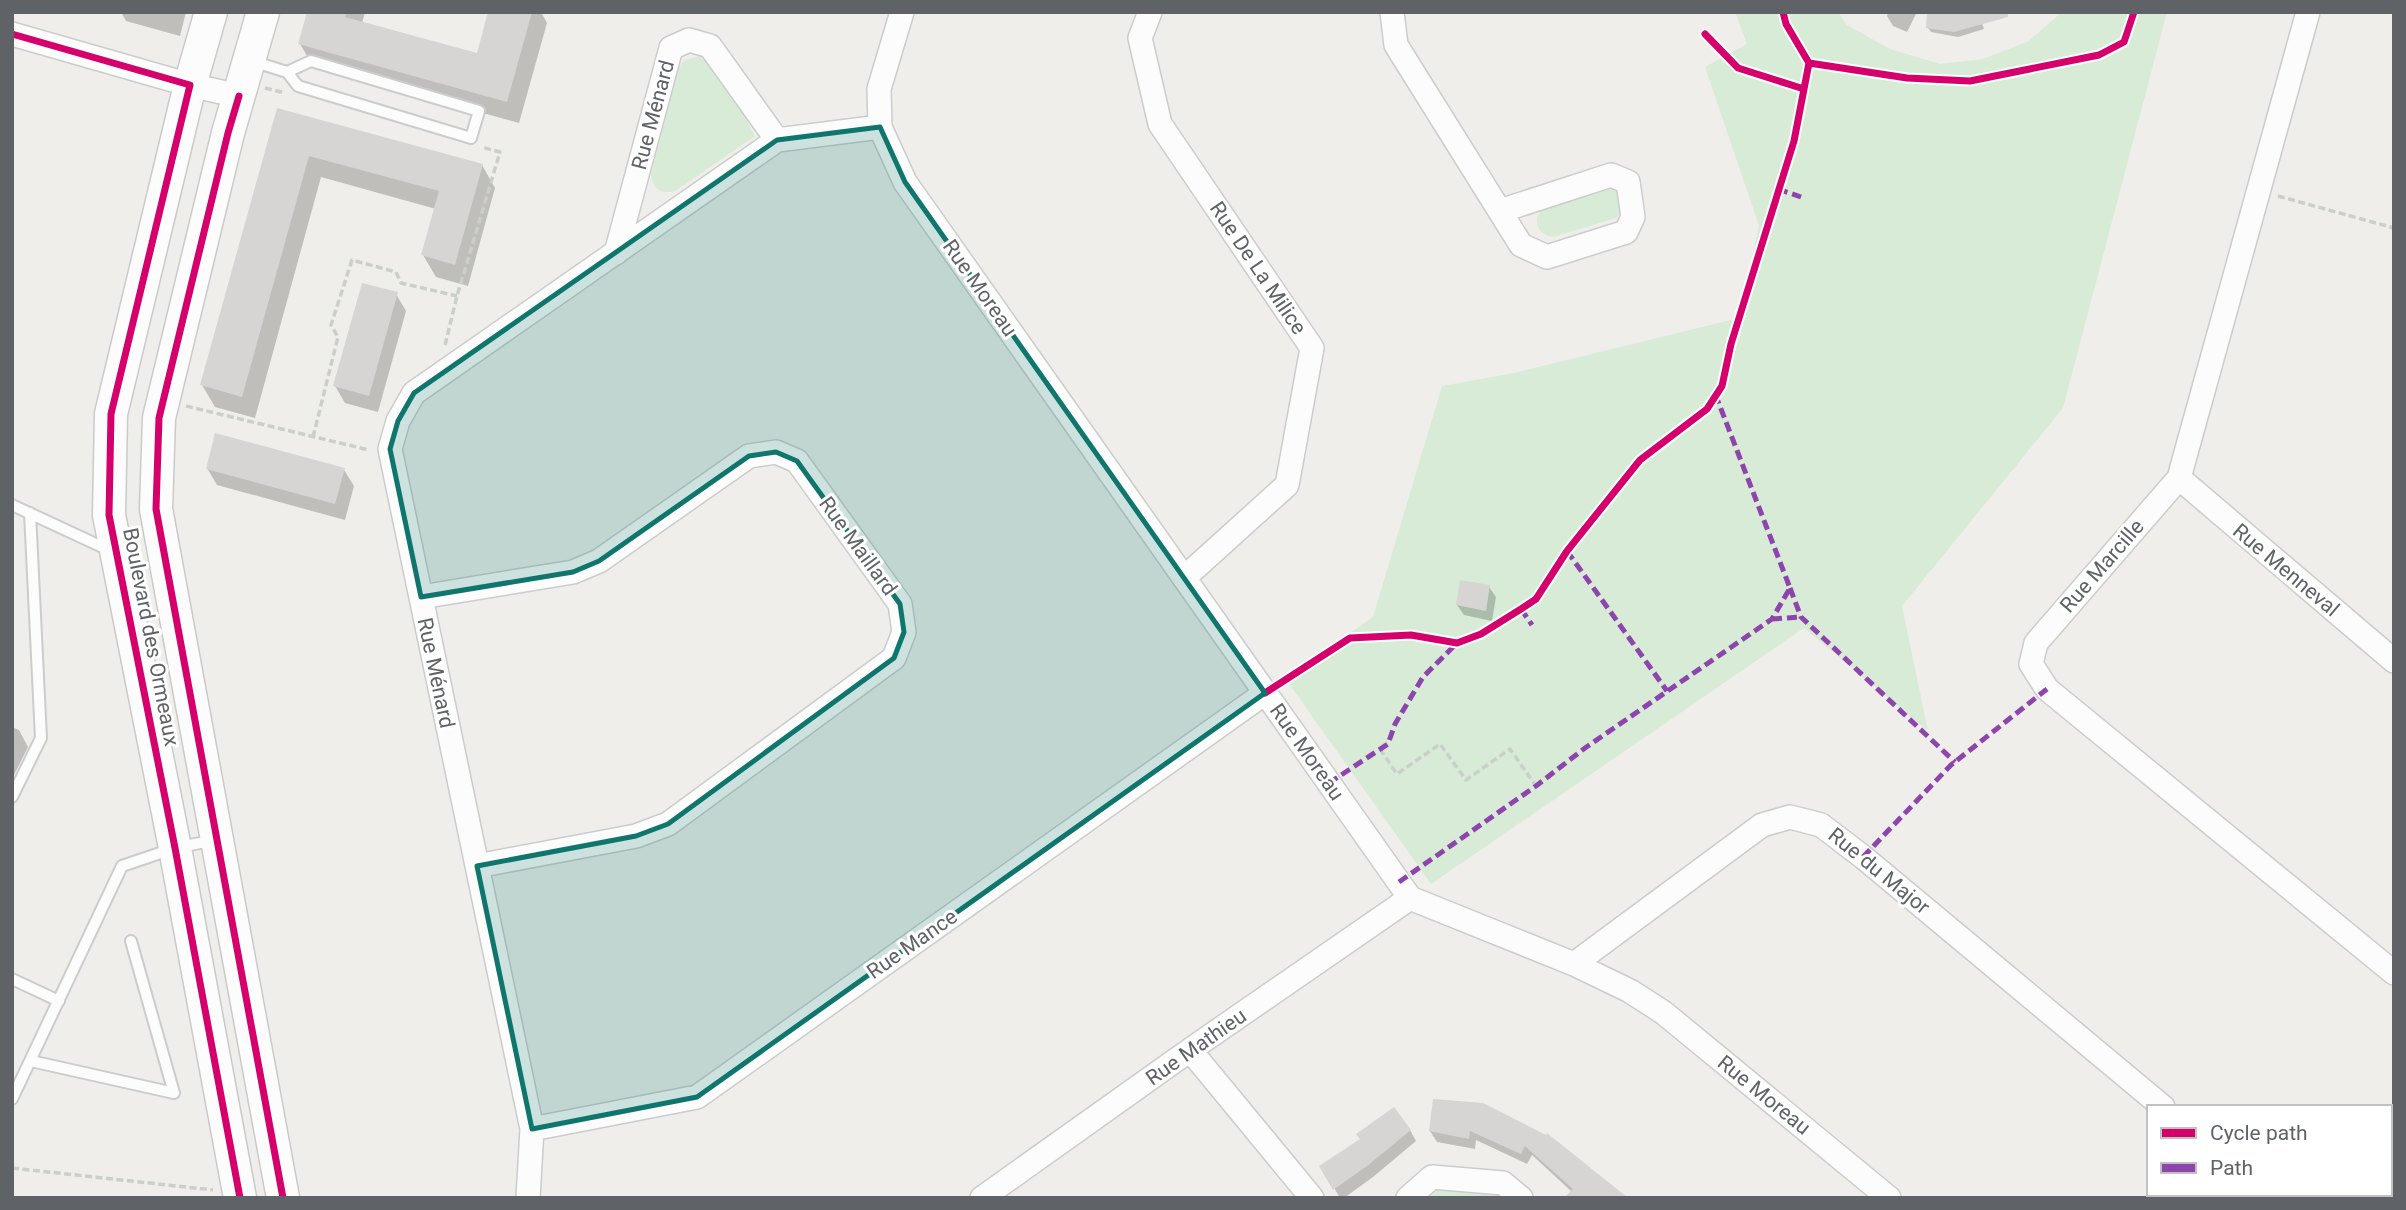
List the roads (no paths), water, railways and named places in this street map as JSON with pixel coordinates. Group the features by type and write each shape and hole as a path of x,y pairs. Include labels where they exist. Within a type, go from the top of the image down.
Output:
{"street":[{"name":"Boulevard des Ormeaux","path":"211,12 190,85 111,414 109,515 240,1195"},
{"name":"Boulevard des Ormeaux","path":"263,12 228,133 159,418 156,509 283,1198"},
{"name":"Rue Moreau","path":"902,12 879,89 880,127 905,182 1410,898 1574,964 1630,991 1664,1013 1889,1198"},
{"name":"Rue De La Milice","path":"1150,12 1140,38 1160,124 1312,348 1287,485 1184,578"},
{"path":"1392,12 1396,45 1521,245 1547,257 1626,232 1633,217 1628,182 1611,175 1500,211"},
{"name":"Rue Marcille","path":"2308,12 2179,478 2036,643 2031,664 2047,689 2394,973"},
{"path":"12,34 190,85 244,80"},
{"name":"Rue Ménard","path":"616,253 671,48 689,40 710,46 777,140"},
{"name":"Rue Ménard","path":"528,1198 531,1129 390,449 398,421 414,393 777,140 880,127"},
{"name":"Rue Maillard","path":"421,597 573,572 599,561 750,456 776,452 797,461 900,604 904,632 894,658 668,824 636,836 477,866"},
{"name":"Rue Menneval","path":"2179,478 2394,661"},
{"name":"Rue Mance","path":"531,1129 696,1097 1265,693"},
{"name":"Rue du Major","path":"1574,964 1762,825 1790,817 1821,825 1863,857 2161,1105"},
{"name":"Rue Mathieu","path":"988,1196 1190,1050 1410,898"},
{"path":"1190,1050 1312,1198"},
{"path":"1408,1198 1432,1177 1503,1183 1521,1198"}],"lane":[{"path":"244,80 287,72 311,61 479,111 471,138 298,86 287,72"},
{"path":"12,505 117,554"},
{"path":"12,797 41,738 30,513"},
{"path":"12,1099 122,866 175,848 217,839"},
{"path":"31,1061 174,1093 131,941"},
{"path":"12,979 59,1001"}]}
